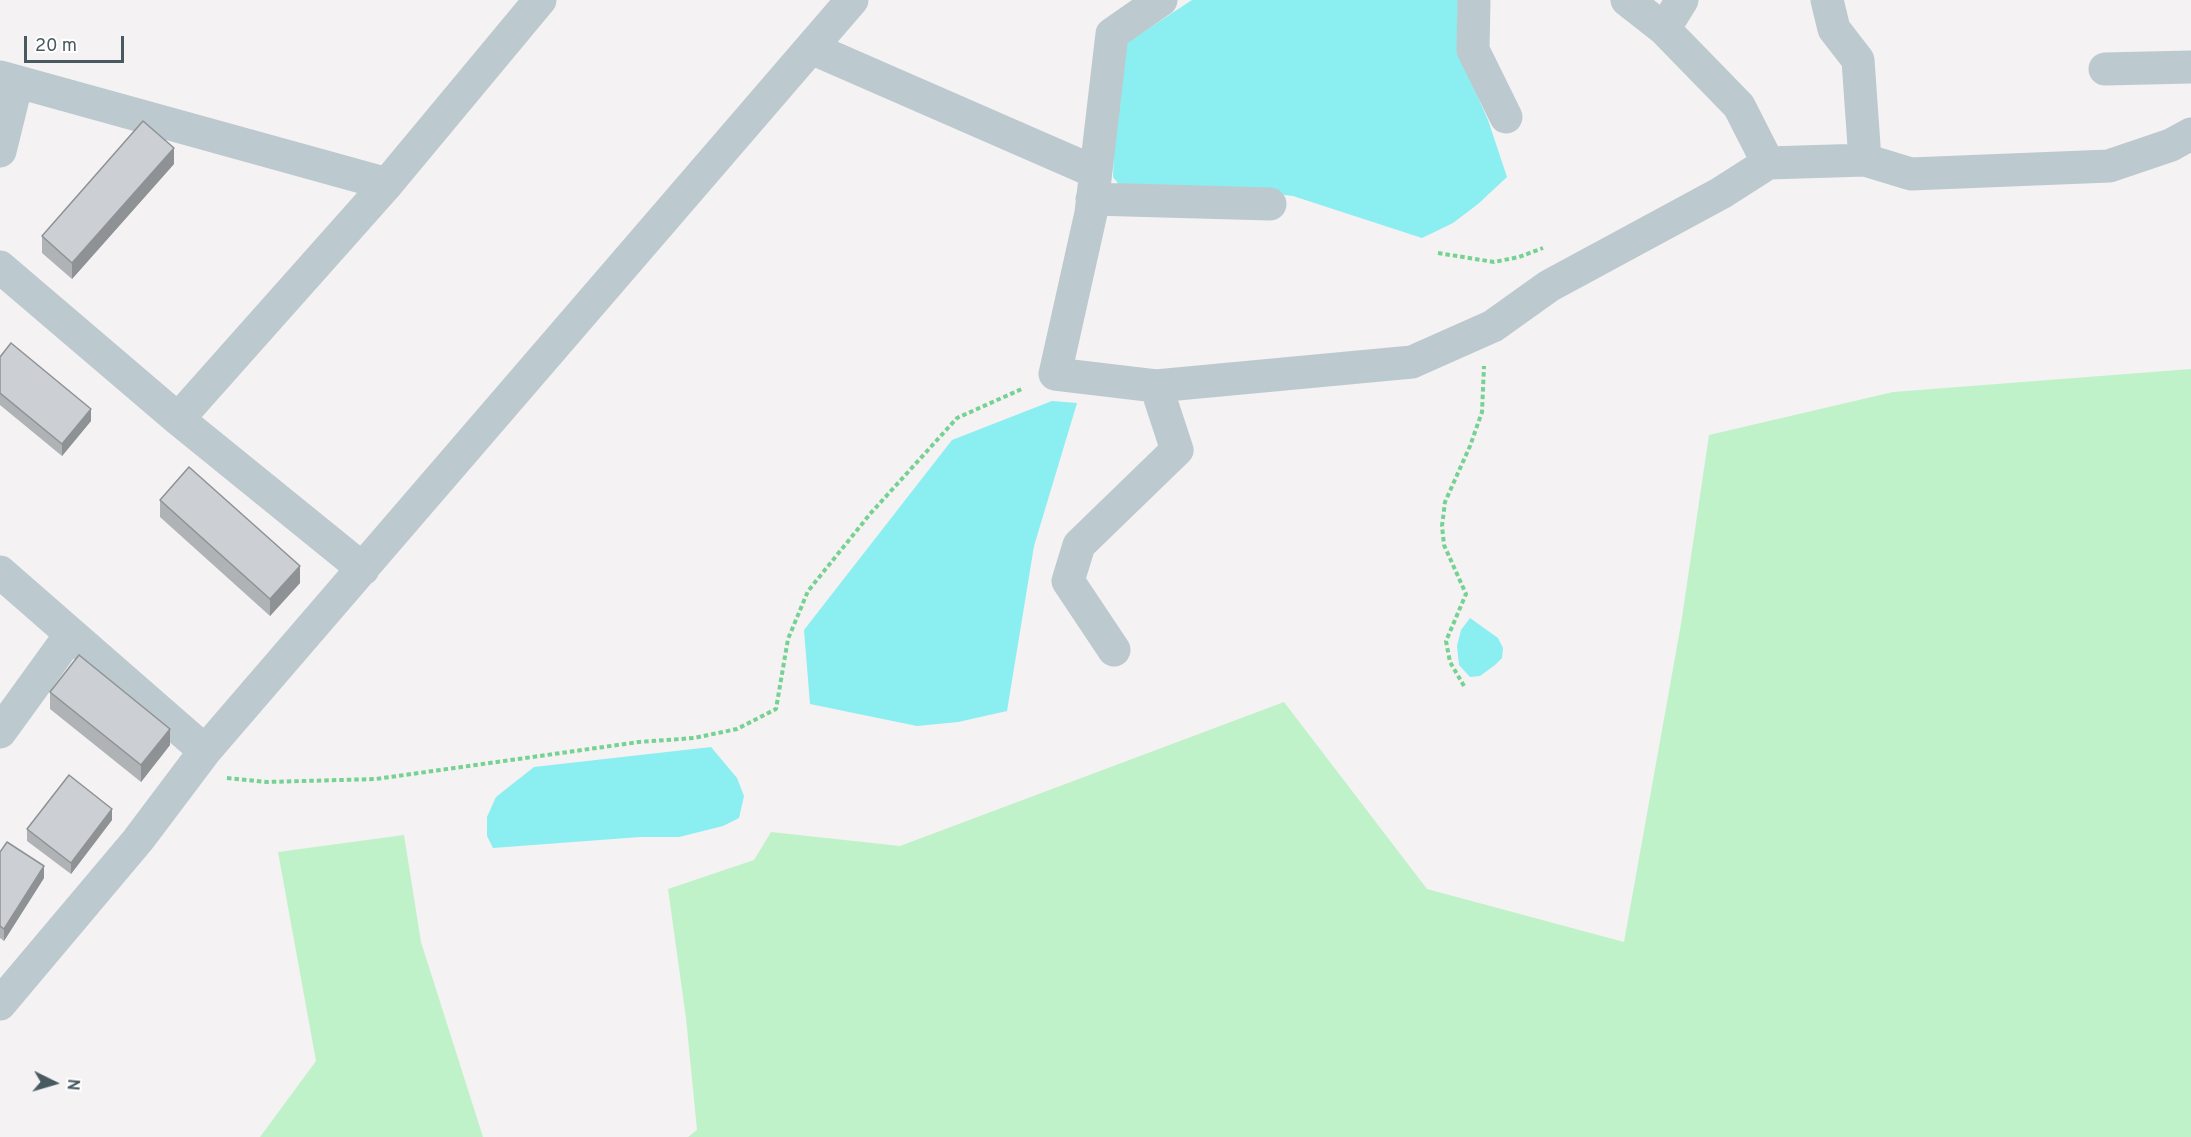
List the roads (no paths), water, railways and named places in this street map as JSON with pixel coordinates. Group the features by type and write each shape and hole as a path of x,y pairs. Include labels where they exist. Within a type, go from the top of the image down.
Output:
{"street":[{"path":"178,419 387,184 540,0"},
{"path":"0,1004 138,840 197,763 852,0"},
{"path":"1161,0 1112,34 1090,213 1055,374 1156,386 1412,362 1493,326 1549,286 1721,193 1768,163 1865,160 1911,174 2109,166 2171,145 2191,134"},
{"path":"1474,0 1473,50 1506,117"},
{"path":"1627,0 1664,29 1739,106 1768,163"},
{"path":"1664,29 1682,0"},
{"path":"1827,0 1834,29 1858,60 1865,160"},
{"path":"811,48 1093,186 1270,204"},
{"path":"2105,69 2191,67"},
{"path":"0,151 9,80 387,184"},
{"path":"0,267 178,419 363,569"},
{"path":"1114,650 1068,581 1079,545 1177,450 1156,386"},
{"path":"0,572 71,634 197,763"},
{"path":"0,732 71,634"}],"water":[{"path":"1192,0 1458,0 1457,50 1488,120 1507,177 1453,223 1422,238 1293,196 1120,186 1113,177 1117,63 1128,42"},
{"path":"1052,401 1077,403 1034,546 1007,711 958,722 917,726 810,704 804,630 952,440"},
{"path":"1470,618 1498,638 1503,648 1502,658 1495,665 1480,676 1470,677 1459,665 1457,646 1461,630"},
{"path":"711,747 737,778 744,796 739,818 723,826 679,837 640,837 493,848 487,836 487,817 496,797 534,767"}]}
